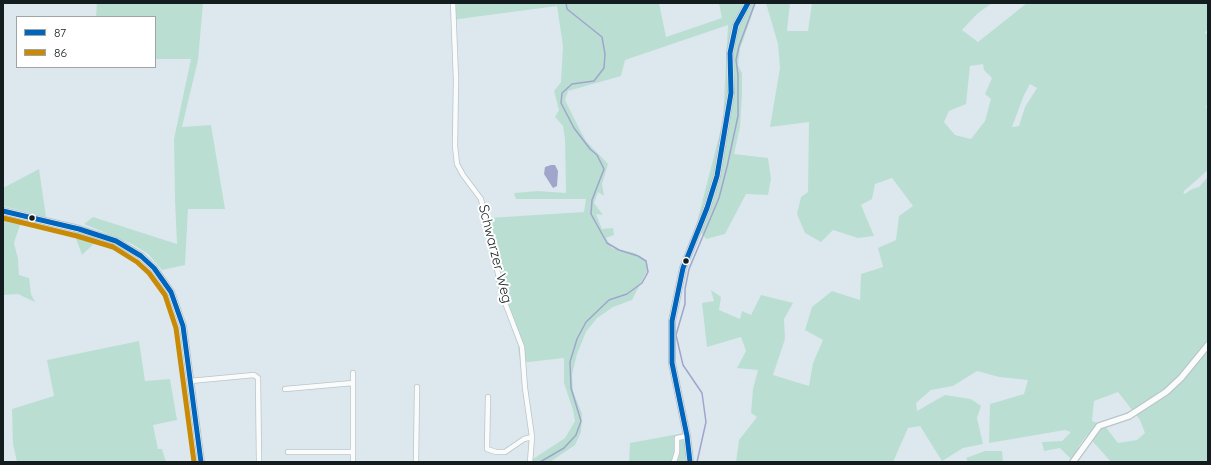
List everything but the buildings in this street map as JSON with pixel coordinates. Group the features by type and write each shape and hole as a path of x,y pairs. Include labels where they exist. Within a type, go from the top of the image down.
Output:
{"main road":[{"path":"690,462 687,436 672,363 672,321 683,268 707,208 716,176 731,93 730,53 736,25 748,3"},
{"path":"3,211 82,230 116,241 141,256 158,274 171,292 183,326 201,462"}],"street":[{"name":"Schwarzer Weg","path":"453,3 456,79 455,146 457,164 463,175 481,198 504,300 522,347 532,437 530,462"},
{"path":"1073,462 1099,426 1129,416 1166,392 1181,378 1208,344"},
{"path":"353,373 353,462"},
{"path":"190,381 254,375 258,378 260,462"},
{"path":"285,389 353,383"},
{"path":"416,462 417,387"},
{"path":"488,397 487,449 496,452 505,452 524,438 532,437"},
{"path":"674,462 677,452 677,438 687,436"},
{"path":"288,452 353,452"}],"green space":[{"path":"97,3 203,3 198,60 182,127 211,125 225,209 188,209 185,265 162,270 148,254 132,244 84,224 93,217 177,244 174,139 191,59 156,59 156,16 96,16"},
{"path":"451,3 659,3 666,37 722,18 719,3 756,3 740,49 738,65 742,73 742,94 740,127 734,154 768,158 771,179 768,195 746,194 725,234 706,239 697,227 697,222 723,121 728,25 625,60 621,76 568,91 565,100 586,141 608,164 602,184 604,196 598,192 594,203 603,215 596,214 602,229 613,228 614,235 606,238 612,248 635,253 645,260 647,271 632,300 613,307 597,318 586,332 577,354 572,375 573,391 582,414 581,432 575,445 550,462 533,462 533,459 565,438 575,421 564,383 564,358 520,363 517,338 496,280 501,277 488,218 584,212 586,199 516,199 514,193 538,191 566,193 565,139 563,126 555,117 559,110 554,91 561,82 563,46 557,6 451,20"},
{"path":"766,3 790,3 787,31 808,31 812,3 992,3 977,14 962,30 978,42 1027,3 1208,3 1208,28 1205,33 1208,35 1208,105 1206,106 1208,112 1208,170 1183,192 1185,194 1192,189 1199,187 1208,177 1208,462 1111,462 1087,435 1079,446 1072,460 1060,448 1044,451 1042,442 1062,441 1071,432 1065,430 989,443 990,404 1024,394 1028,380 999,377 977,371 953,386 931,390 916,403 917,411 945,395 971,399 981,406 977,418 983,444 963,448 942,461 920,426 908,428 893,462 736,462 739,440 757,417 751,413 753,389 758,370 737,368 746,351 741,337 707,347 702,303 714,301 711,290 721,297 719,310 740,319 742,311 751,315 761,295 793,303 784,319 785,339 773,375 809,386 813,363 823,340 805,330 812,307 832,291 860,300 861,274 883,267 878,248 896,240 899,216 913,206 892,178 875,184 872,199 861,205 874,236 858,238 833,230 821,242 805,233 797,214 801,197 808,192 809,122 770,127 780,68 778,44","holes":["983,64 984,70 992,78 985,94 991,99 985,121 971,139 955,135 944,122 949,111 966,104 970,66","1030,84 1037,88 1025,107 1019,126 1012,127 1024,95","1118,392 1140,420 1145,433 1137,440 1118,443 1105,426 1092,421 1094,401"]},
{"path":"39,169 46,217 3,206 3,188"},
{"path":"3,213 22,219 14,243 18,259 19,275 29,278 31,294 35,302 18,294 3,295"},
{"path":"73,230 119,244 134,253 154,271 134,256 99,239 82,255"},
{"path":"139,341 145,381 170,379 177,420 153,425 158,449 162,449 166,462 17,462 13,444 12,409 54,396 47,360"},
{"path":"684,433 688,462 629,462 630,443"},
{"path":"985,451 1002,451 1003,462 968,462 966,458"}],"water":[{"path":"555,165 558,171 557,186 553,188 544,174 545,167"}],"waterway":[{"path":"540,462 564,448 576,435 581,421 571,388 570,362 577,339 586,322 609,300 627,294 642,283 648,272 646,261 638,256 619,250 607,243 591,214 592,200 604,169 597,155 590,149 574,128 561,103 562,93 572,84 594,81 604,68 605,54 602,37 567,9 566,3"},
{"path":"697,462 706,422 702,393 683,365 676,335 685,304 685,289 689,269 719,198 727,167 738,116 738,75 736,60 739,46 755,3"}],"transit line":[{"name":"87","path":"690,462 687,436 672,363 672,321 683,268 707,208 717,176 731,93 730,53 736,25 748,3"},
{"name":"87","path":"3,211 79,229 116,241 141,256 154,268 171,292 183,326 201,462"},
{"name":"86","path":"3,218 77,236 113,247 137,262 149,273 165,295 176,328 194,462"}]}
